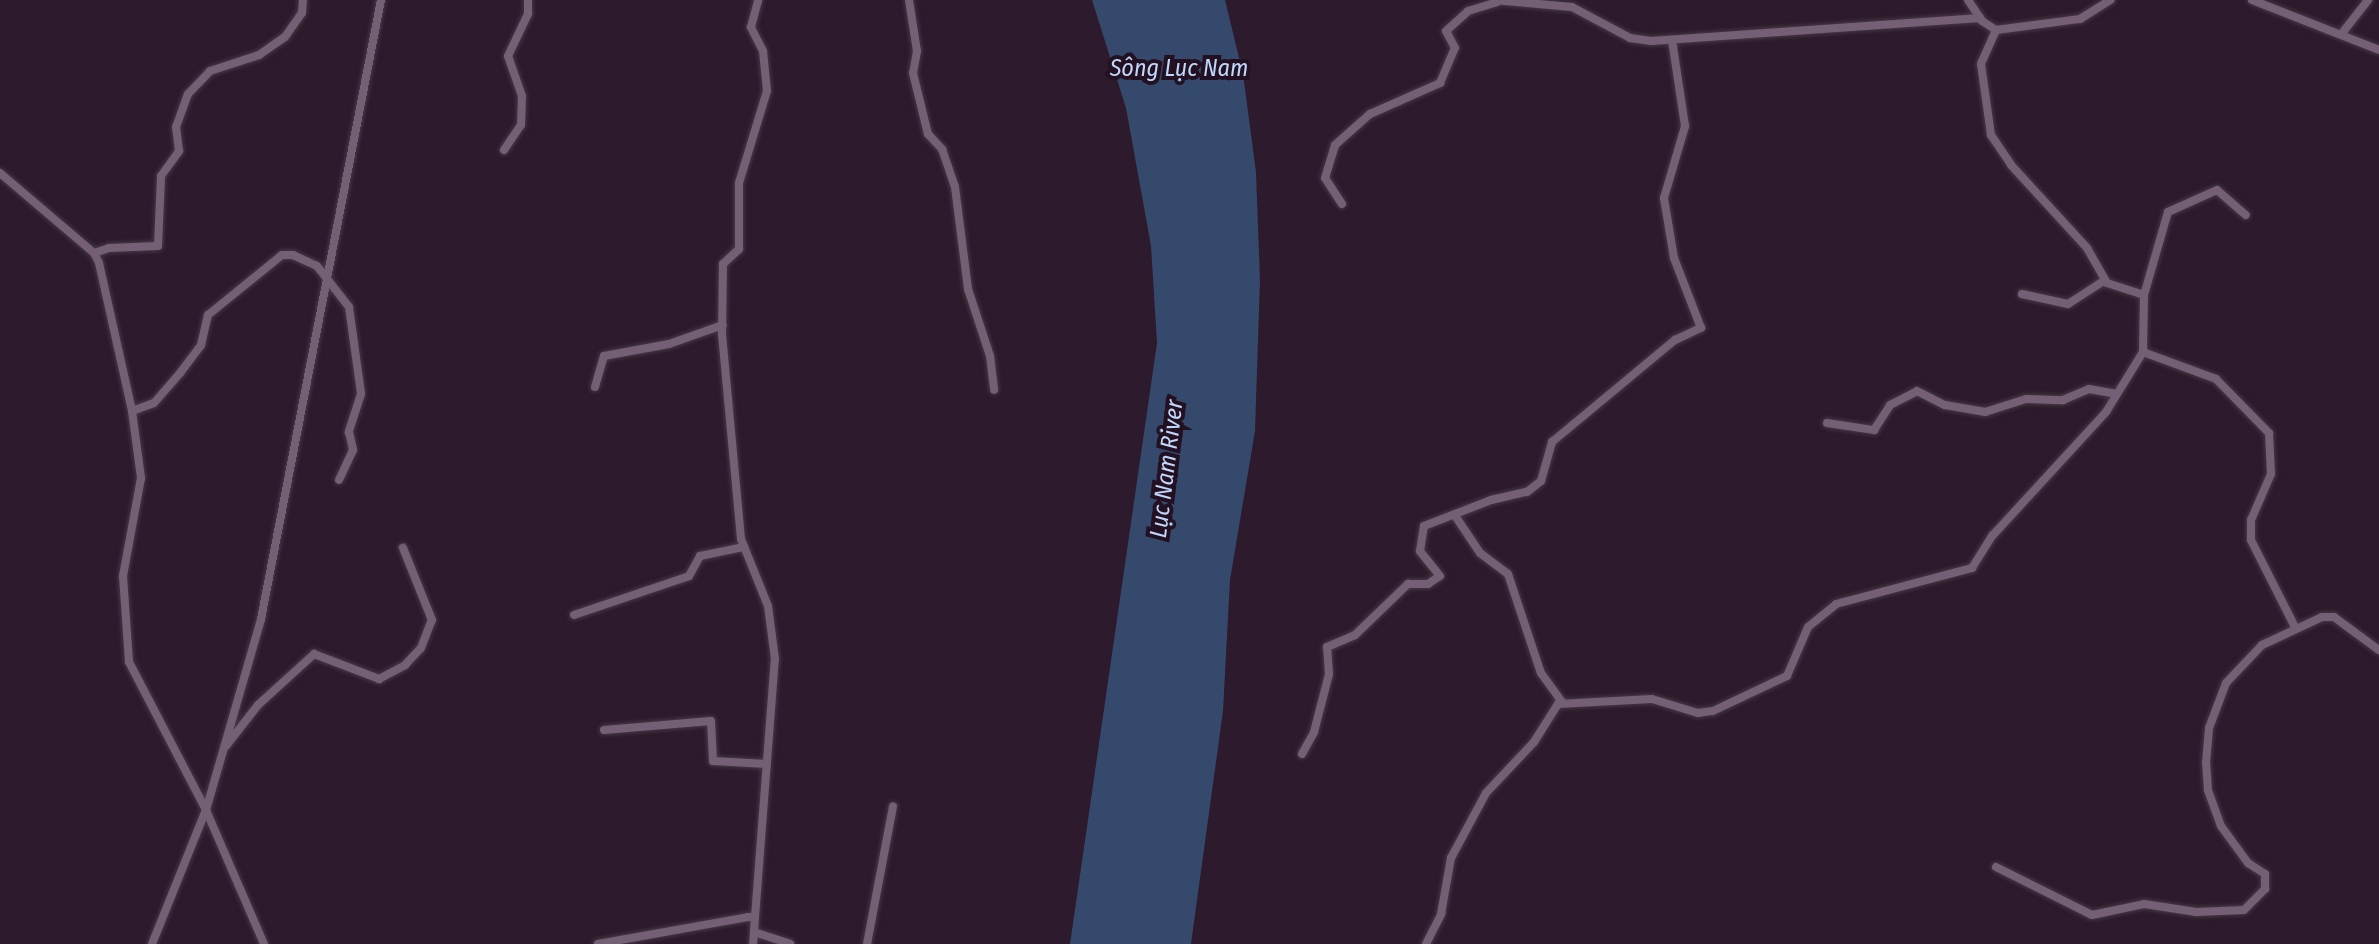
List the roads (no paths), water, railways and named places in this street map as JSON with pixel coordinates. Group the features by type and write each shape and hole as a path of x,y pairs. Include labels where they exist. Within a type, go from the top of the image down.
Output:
{"street":[{"path":"94,253 158,246 161,176 179,151 176,127 188,94 210,71 259,55 285,37 300,19 303,0"},
{"path":"152,944 206,810 261,619 381,0"},
{"path":"504,150 521,125 522,96 508,56 528,14 528,0"},
{"path":"753,944 767,764 775,705 773,632 768,606 744,547 723,325 723,264 739,249 739,183 767,91 763,51 751,27 758,0"},
{"path":"909,0 917,51 913,73 928,134 942,149 955,187 968,289 990,356 994,390"},
{"path":"1968,0 1980,18 1996,30 2080,19 2110,0"},
{"path":"2252,0 2343,32 2379,50"},
{"path":"2343,32 2368,0"},
{"path":"1342,204 1325,178 1335,145 1370,114 1440,83 1455,48 1446,31 1473,8 1495,1 1563,5 1630,38 1672,40 1980,18"},
{"path":"1996,30 1981,64 1991,135 2011,165 2087,248 2105,280 2120,290 2144,295"},
{"path":"1302,754 1314,732 1329,674 1327,647 1355,635 1408,584 1438,579 1438,570 1420,551 1421,533 1428,523 1456,517 1491,500 1527,492 1541,481 1552,442 1675,340 1701,328 1674,258 1664,198 1685,126 1672,40"},
{"path":"0,173 94,253 132,411 141,478 123,576 125,642 146,699 206,810 264,944"},
{"path":"1426,944 1441,914 1451,858 1486,793 1562,702 1652,699 1706,713 1775,686 1795,665 1808,627 1836,604 1972,568 1993,535 2101,418 2143,352 2144,295 2168,212 2217,190 2246,215"},
{"path":"132,411 154,403 180,373 201,345 208,315 282,255 317,266 349,305 361,394 349,432 353,450 339,480"},
{"path":"2022,294 2068,304 2105,280"},
{"path":"595,387 604,356 669,344 723,325"},
{"path":"2143,352 2216,379 2269,433 2271,474 2251,520 2251,540 2295,627"},
{"path":"1827,423 1874,430 1890,405 1917,391 1939,403 1985,412 2026,399 2069,399 2089,389 2116,394"},
{"path":"1456,517 1480,553 1508,574 1541,673 1562,702"},
{"path":"574,615 689,576 700,556 744,547"},
{"path":"223,750 258,705 314,654 379,679 405,665 421,648 432,620 403,548"},
{"path":"1996,867 2092,915 2144,904 2196,912 2248,908 2265,889 2265,874 2248,863 2221,826 2208,790 2205,744 2226,683 2262,645 2295,627 2334,617 2379,650"},
{"path":"604,730 711,721 713,761 767,764"},
{"path":"867,944 893,806"},
{"path":"598,944 755,917"},
{"path":"754,932 790,944"}],"water":[{"name":"Sông Lục Nam","path":"1092,0 1225,0 1243,74 1256,172 1260,280 1255,431 1230,580 1223,711 1191,944 1070,944 1157,343 1151,246 1126,108"}],"water label":[{"name":"Lục Nam River","path":"1167,469"}]}
